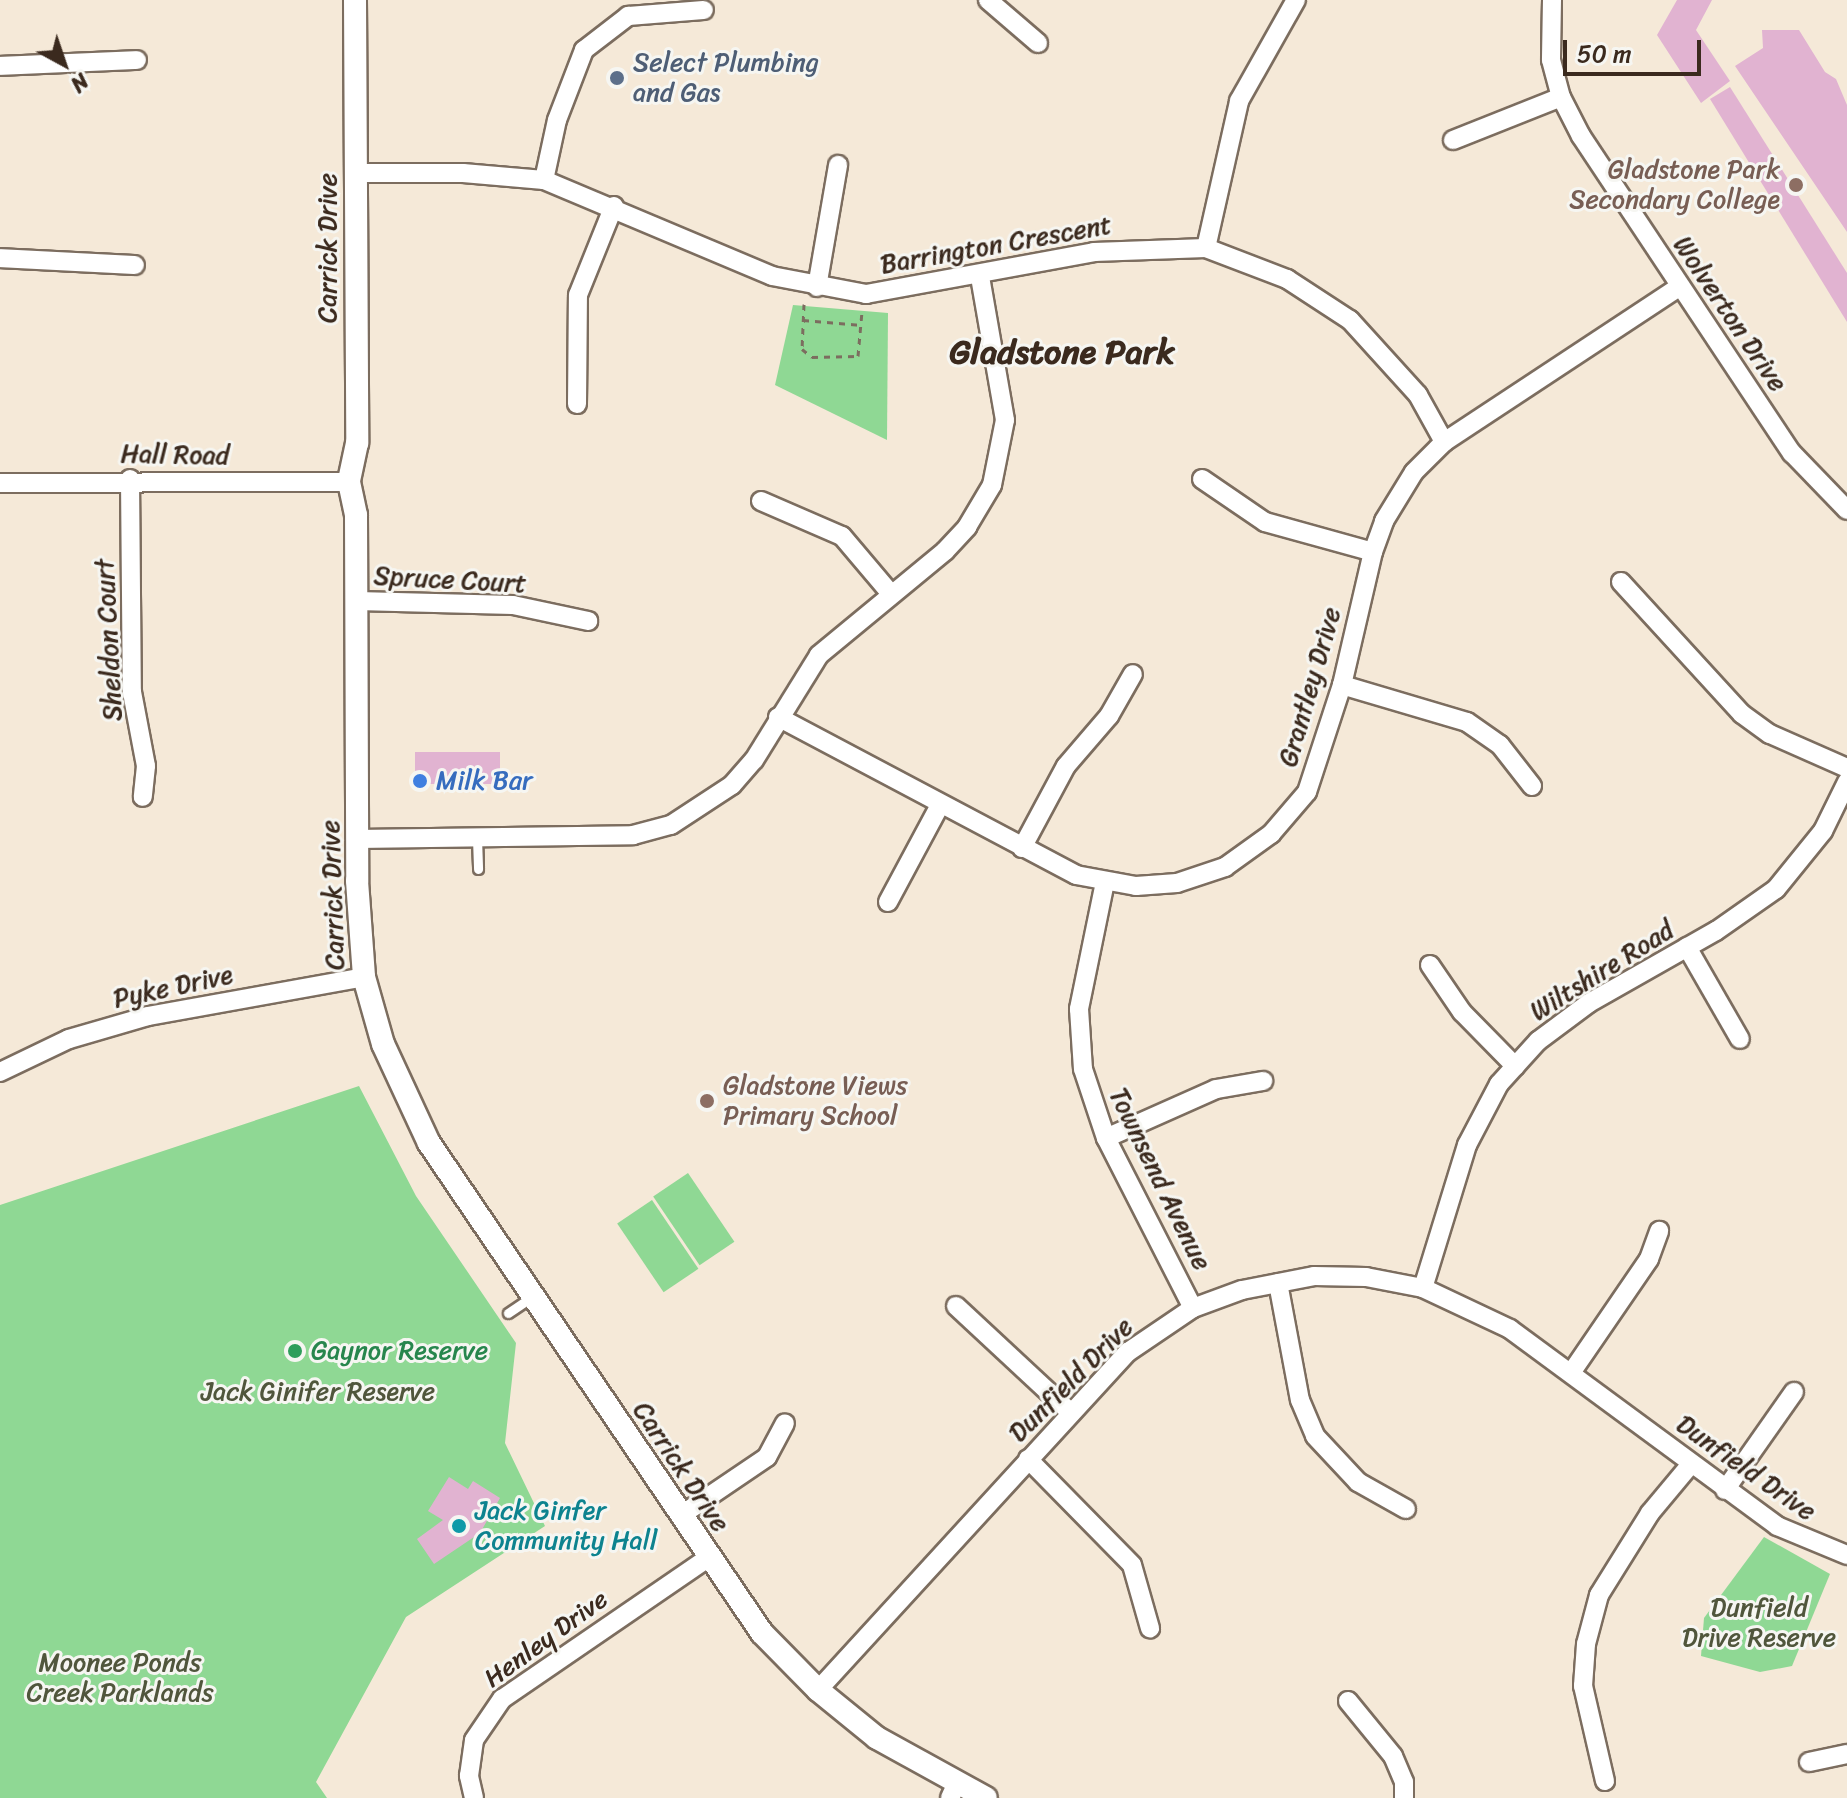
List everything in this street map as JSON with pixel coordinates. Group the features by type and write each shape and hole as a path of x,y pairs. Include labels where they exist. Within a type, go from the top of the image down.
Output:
{"street":[{"name":"Carrick Drive","path":"355,0 357,443 349,482 356,515 357,839 364,977 409,1107 532,1297 762,1633 818,1690 877,1738 953,1792 986,1798"},
{"path":"988,0 1038,43"},
{"path":"1206,248 1239,101 1296,0"},
{"name":"Wolverton Drive","path":"1552,0 1551,60 1561,97 1679,287 1792,453 1847,510"},
{"path":"544,180 557,120 584,50 628,16 704,10"},
{"path":"0,66 137,60"},
{"path":"1453,140 1561,97"},
{"path":"817,287 838,165"},
{"name":"Barrington Crescent","path":"355,173 463,173 544,180 614,206 772,276 866,294 980,277 1094,252 1206,248 1287,279 1350,320 1418,395 1444,442"},
{"path":"577,404 578,295 614,206"},
{"path":"0,258 135,265"},
{"path":"357,839 606,838 671,825 732,785 754,760 819,655 967,527 999,464 1005,420 980,277"},
{"name":"Grantley Drive","path":"778,717 1076,875 1136,886 1206,875 1271,834 1307,792 1342,685 1373,552 1384,521 1414,472 1444,442 1679,287"},
{"name":"Hall Road","path":"0,483 130,479 349,482"},
{"name":"Sheldon Court","path":"130,479 132,692 146,766 143,797"},
{"path":"1202,479 1265,522 1373,552"},
{"path":"761,501 842,536 891,594"},
{"path":"1621,582 1742,714 1770,734 1847,768"},
{"name":"Spruce Court","path":"357,601 513,605 588,621"},
{"path":"1022,848 1066,766 1109,716 1133,674"},
{"path":"1342,685 1467,722 1500,745 1532,786"},
{"name":"Wiltshire Road","path":"1423,1288 1467,1145 1499,1084 1538,1041 1589,1003 1687,947 1776,889 1823,831 1847,782"},
{"path":"888,902 940,805"},
{"name":"Townsend Avenue","path":"1105,882 1078,1038 1091,1104 1193,1308"},
{"path":"1687,947 1740,1039"},
{"path":"1430,965 1462,1012 1515,1066"},
{"name":"Pyke Drive","path":"5,1069 69,1039 148,1016 364,977"},
{"path":"0,1049 5,1069"},
{"path":"1106,1138 1216,1089 1263,1081"},
{"path":"1571,1373 1649,1259 1659,1231"},
{"name":"Dunfield Drive","path":"818,1690 1128,1352 1193,1308 1278,1283 1314,1276 1366,1277 1423,1288 1510,1329 1777,1526 1847,1555"},
{"path":"1278,1283 1300,1400 1315,1436 1358,1482 1406,1509"},
{"path":"956,1306 1070,1412"},
{"path":"1725,1490 1794,1392"},
{"path":"680,1516 767,1457 785,1423"},
{"path":"1028,1459 1132,1565 1150,1628"},
{"path":"1605,1781 1583,1686 1586,1644 1599,1595 1650,1513 1691,1464"},
{"name":"Henley Drive","path":"474,1798 469,1776 474,1740 502,1699 708,1558"},
{"path":"1348,1701 1393,1756 1404,1782 1404,1798"},
{"path":"1809,1762 1847,1754"}],"lane":[{"path":"477,838 478,869"},
{"path":"508,1313 532,1297"}],"path":[{"path":"804,304 804,352 833,359 860,353 862,311"},
{"path":"803,320 862,325"}],"green space":[{"path":"793,305 888,313 887,440 775,385"},
{"name":"Jack Ginifer Reserve","path":"359,1086 416,1196 516,1343 505,1443 545,1526 406,1617 316,1782 327,1798 0,1798 0,1205"},
{"path":"688,1173 734,1242 700,1265 653,1196"},
{"path":"652,1200 698,1269 664,1292 617,1223"},
{"name":"Dunfield Drive Reserve","path":"1764,1537 1830,1574 1792,1666 1760,1672 1701,1656 1704,1618"}],"building":[{"path":"1677,0 1712,0 1696,30 1730,81 1701,103 1657,35"},
{"path":"1762,30 1799,30 1825,72 1836,79 1847,105 1847,232 1735,66 1763,48"},
{"path":"1730,87 1847,273 1847,322 1710,99"},
{"path":"415,752 500,752 500,784 415,784"},
{"name":"Jack Ginfer Community Hall","path":"449,1477 468,1489 473,1481 500,1498 480,1533 434,1564 417,1539 443,1520 428,1511"}],"place":[{"name":"Select Plumbing and Gas","path":"617,78"},
{"name":"Gladstone Park Secondary College","path":"1796,185"},
{"name":"Milk Bar","path":"420,781"},
{"name":"Gladstone Views Primary School","path":"707,1101"},
{"name":"Gaynor Reserve","path":"295,1351"},
{"name":"Jack Ginfer Community Hall","path":"459,1526"}],"district":[{"name":"Gladstone Park","path":"1062,353"}],"park label":[{"name":"Moonee Ponds Creek Parklands","path":"120,1678"}]}
